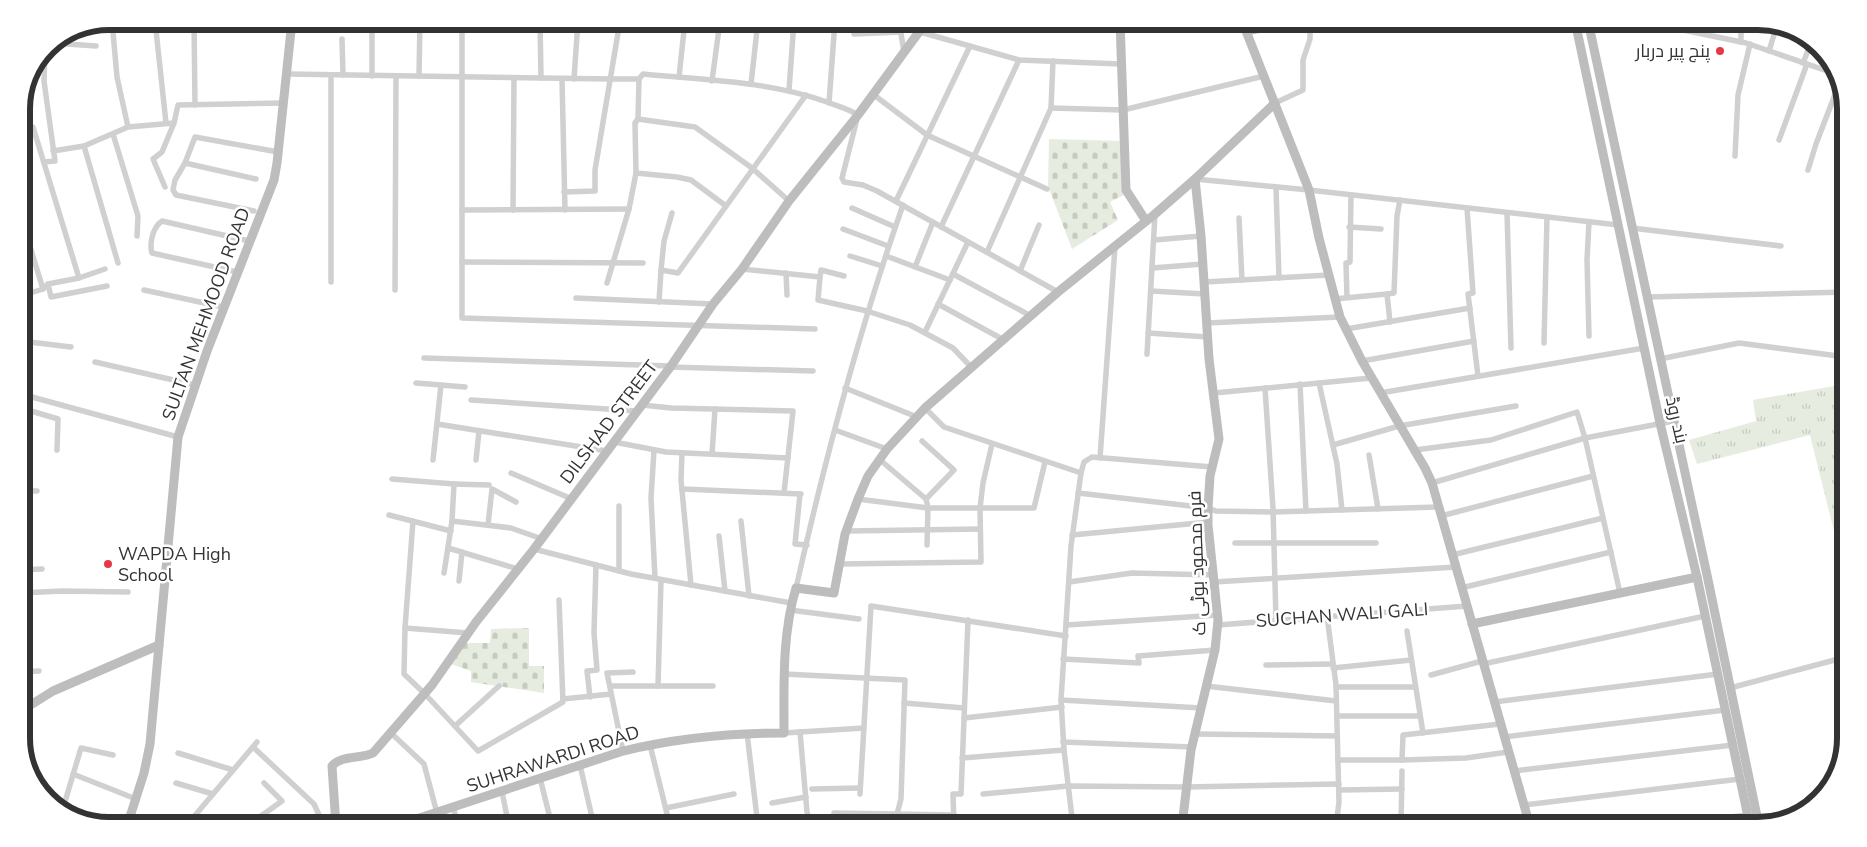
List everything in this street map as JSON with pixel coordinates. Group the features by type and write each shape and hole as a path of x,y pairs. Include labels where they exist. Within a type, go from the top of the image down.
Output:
{"street":[{"path":"113,30 117,78 128,127"},
{"path":"156,30 166,123"},
{"path":"194,30 195,105"},
{"name":"SULTAN MEHMOOD ROAD","path":"129,817 144,773 150,744 178,437 195,385 237,272 274,180 291,30"},
{"path":"372,30 372,76"},
{"path":"419,76 420,30"},
{"path":"462,30 461,316 464,319 815,329"},
{"path":"540,30 541,78"},
{"path":"574,79 579,30"},
{"path":"564,192 595,191 596,170 619,30"},
{"path":"680,77 683,30"},
{"path":"712,81 719,30"},
{"path":"751,84 757,30"},
{"path":"789,90 793,30"},
{"path":"828,103 834,30"},
{"path":"1120,30 1126,190 1146,220"},
{"path":"1251,30 1246,31 1308,190 1340,317 1371,378 1415,450 1432,483 1527,817"},
{"path":"796,588 834,593 846,532 868,476 887,449 925,408 1058,292 1155,214 1274,103 1302,90 1304,60 1310,39 1310,30"},
{"name":"بند روڈ","path":"1577,30 1660,423 1697,577 1748,815"},
{"name":"بند روڈ","path":"1590,30 1757,817"},
{"path":"1684,30 1750,44 1827,71"},
{"path":"1703,30 1703,34"},
{"path":"1741,30 1741,42"},
{"path":"854,34 901,32 904,54"},
{"path":"920,32 1019,60 1121,64"},
{"name":"DILSHAD STREET","path":"335,817 332,766 337,761 362,757 373,753 425,694 468,633 542,539 640,408 789,200 874,95 920,32"},
{"path":"1769,51 1775,32"},
{"path":"342,39 343,75"},
{"path":"64,44 96,46"},
{"path":"1736,156 1738,95 1750,44"},
{"path":"896,201 970,46"},
{"path":"1779,140 1809,49"},
{"path":"941,227 1019,60"},
{"path":"987,252 1051,108 1053,61"},
{"path":"44,162 54,160 44,81 45,63"},
{"path":"287,74 640,79"},
{"path":"607,283 629,209 636,173 635,123 638,119 640,79 642,74 751,84 789,90 806,94 858,115 842,180 844,182 863,185 877,190 1058,292"},
{"path":"330,75 331,282"},
{"path":"395,290 396,76"},
{"path":"1051,108 1123,110 1264,76"},
{"path":"513,210 514,78"},
{"path":"562,79 564,210"},
{"path":"661,270 678,272 806,94"},
{"path":"1808,170 1835,94"},
{"path":"874,95 927,135 1047,189"},
{"path":"165,187 153,159 162,152 174,122 178,105 283,103"},
{"path":"638,119 695,128 752,168 789,200"},
{"path":"53,151 84,146 128,127 174,122"},
{"path":"30,128 33,127 79,278"},
{"path":"113,134 138,216 137,236"},
{"path":"254,211 176,195 173,190 175,180 185,163 194,137 278,152"},
{"path":"84,146 118,263"},
{"path":"185,163 256,179"},
{"path":"636,173 691,180 726,206"},
{"path":"1194,179 1618,225"},
{"name":"فرم محمود بوٹی ک","path":"1183,817 1192,747 1215,650 1218,625 1208,508 1210,476 1219,439 1208,337 1201,236 1194,179"},
{"path":"1276,188 1279,278"},
{"path":"1347,297 1346,263 1350,262 1349,227 1351,195"},
{"path":"1334,299 1394,293 1397,216 1400,200"},
{"path":"864,728 784,733 784,674 791,607 835,430 868,311 902,205"},
{"path":"852,208 895,227"},
{"path":"1467,208 1473,294 1468,294 1478,376"},
{"path":"462,210 629,209"},
{"path":"659,302 664,240 672,213"},
{"path":"1508,213 1511,348"},
{"path":"1147,354 1155,214"},
{"path":"1544,344 1547,217"},
{"path":"1239,218 1242,280"},
{"path":"237,272 152,252 151,248 155,229 162,221 249,241"},
{"path":"915,267 933,222"},
{"path":"1589,222 1587,260 1589,336"},
{"path":"1020,271 1040,225"},
{"path":"1349,227 1381,229"},
{"path":"1632,228 1781,246"},
{"path":"844,229 888,246"},
{"path":"1154,240 1201,236"},
{"path":"925,332 968,242"},
{"path":"30,246 43,289"},
{"path":"1100,458 1115,248"},
{"path":"850,256 882,266"},
{"path":"886,256 915,267 951,277 1031,316"},
{"path":"462,262 642,263"},
{"path":"1152,268 1203,264"},
{"path":"742,268 820,277"},
{"path":"30,293 43,289 48,284 79,278 105,269"},
{"path":"844,276 820,270 818,300 868,311 910,325 953,348 972,368"},
{"path":"786,273 787,295"},
{"path":"1204,282 1329,275"},
{"path":"48,284 51,297 108,286"},
{"path":"144,290 224,307"},
{"path":"1151,291 1205,294"},
{"path":"1647,297 1837,292"},
{"path":"1387,294 1390,322"},
{"path":"576,298 713,304"},
{"path":"938,304 1004,340"},
{"path":"1346,329 1470,308"},
{"path":"1207,323 1340,317"},
{"path":"1148,333 1208,337"},
{"path":"1362,361 1474,341"},
{"path":"30,342 71,347"},
{"path":"1660,359 1739,343 1837,357"},
{"path":"1380,393 1644,348"},
{"path":"424,358 813,371"},
{"path":"95,362 195,385"},
{"path":"1214,393 1371,378"},
{"path":"416,383 465,387"},
{"path":"1319,383 1337,464 1342,510"},
{"path":"1300,384 1306,511"},
{"path":"433,460 441,386"},
{"path":"846,388 917,417"},
{"path":"1265,388 1273,512 1276,620"},
{"path":"30,396 178,437"},
{"path":"471,400 640,408 793,411 784,493"},
{"path":"1333,445 1399,426 1516,406"},
{"path":"925,408 944,427 1081,473"},
{"path":"712,454 715,409"},
{"path":"30,410 58,418 57,450"},
{"path":"1415,450 1491,440 1577,412 1585,438 1620,593"},
{"path":"1432,483 1585,438 1674,421"},
{"path":"437,424 607,451"},
{"path":"835,430 887,449"},
{"path":"476,460 478,431"},
{"path":"922,441 954,470 926,500"},
{"path":"614,442 654,450 682,453 788,458"},
{"path":"839,564 981,562 980,508 983,483 992,444"},
{"path":"654,450 650,498 658,579 658,686"},
{"path":"682,453 682,489 691,585"},
{"path":"1369,455 1378,509"},
{"path":"1072,817 1063,742 1061,700 1072,535 1084,462 1092,457 1212,467"},
{"path":"879,459 926,500 928,508 927,545"},
{"path":"858,499 928,508 1034,508 1045,462"},
{"path":"512,473 572,498"},
{"path":"1078,493 1208,508 1216,511 1273,512 1378,509 1440,511 1594,476"},
{"path":"392,479 489,485"},
{"path":"444,573 452,521 454,484"},
{"path":"488,525 492,489 516,502"},
{"path":"682,489 800,494 796,544 807,545"},
{"path":"30,491 37,491"},
{"path":"619,506 619,571"},
{"path":"389,514 450,532"},
{"path":"1452,555 1603,518"},
{"path":"413,521 405,628 404,674 478,751 563,702 560,600"},
{"path":"452,521 510,528 542,539"},
{"path":"740,521 749,596"},
{"path":"1072,535 1209,522"},
{"path":"846,532 980,529"},
{"path":"719,536 725,591"},
{"path":"1235,543 1376,543"},
{"path":"448,548 518,569"},
{"path":"534,549 619,571 749,596 791,607 859,619"},
{"path":"459,581 462,552"},
{"path":"1461,588 1611,552"},
{"path":"590,697 587,671 597,670 594,633 596,565"},
{"path":"1069,582 1132,573 1214,578 1274,578 1456,567"},
{"path":"30,570 42,569"},
{"path":"1472,624 1697,577"},
{"path":"30,593 128,592"},
{"path":"812,789 860,791 871,606 1066,636"},
{"name":"SUCHAN WALI GALI","path":"1218,625 1467,606"},
{"path":"1067,625 1218,615"},
{"path":"1327,616 1336,687 1340,802 1337,817"},
{"path":"1431,675 1483,662 1705,616"},
{"path":"834,813 954,816 953,794 961,794 968,620"},
{"path":"405,628 468,633"},
{"path":"1407,632 1423,733"},
{"path":"30,706 53,691 159,645"},
{"path":"1063,659 1139,663 1138,656 1215,650"},
{"path":"1730,688 1837,659"},
{"path":"1266,665 1332,666 1412,660"},
{"path":"30,672 39,671"},
{"path":"623,751 607,673 633,672"},
{"path":"784,674 905,680 901,799 897,814"},
{"path":"1494,702 1718,674"},
{"path":"455,726 499,686"},
{"path":"610,686 713,686"},
{"path":"1206,686 1336,701"},
{"path":"1336,687 1416,687"},
{"path":"563,700 611,694"},
{"path":"1061,700 1201,708"},
{"path":"904,703 964,708"},
{"path":"964,718 1062,707"},
{"path":"1504,737 1725,710"},
{"path":"1337,716 1420,716"},
{"path":"1402,760 1403,735 1500,724"},
{"path":"800,732 809,817"},
{"path":"391,733 424,764 437,813"},
{"path":"747,733 757,817"},
{"name":"SUHRAWARDI ROAD","path":"424,817 623,751 712,735 784,733"},
{"path":"1195,734 1338,736"},
{"path":"1063,742 1192,747"},
{"path":"194,817 255,745 314,804 320,817"},
{"path":"650,745 668,816 662,817"},
{"path":"1514,771 1733,745"},
{"path":"65,803 81,747 113,755"},
{"path":"962,758 1064,750"},
{"path":"1338,760 1466,758 1508,752"},
{"path":"178,753 233,770"},
{"path":"580,765 592,817"},
{"path":"1401,817 1402,771"},
{"path":"72,774 136,799"},
{"path":"540,778 550,817"},
{"path":"1524,805 1740,779"},
{"path":"176,782 213,794"},
{"path":"260,817 282,801 264,782"},
{"path":"983,794 1068,786 1402,789"},
{"path":"502,792 507,817"},
{"path":"666,808 734,794"},
{"path":"772,803 806,798"},
{"path":"454,808 455,817"},
{"path":"1731,817 1748,815"}],"green space":[{"path":"1049,139 1124,141 1128,193 1110,202 1118,220 1072,249 1048,186"},
{"path":"1837,386 1837,543 1810,435 1697,464 1689,440 1756,421 1753,400"},
{"path":"529,628 529,666 544,666 544,693 471,682 471,671 448,663 463,643 490,643 491,629"}],"place":[{"name":"پنج پیر دربار","path":"1720,51"},
{"name":"WAPDA High School","path":"108,564"}]}
